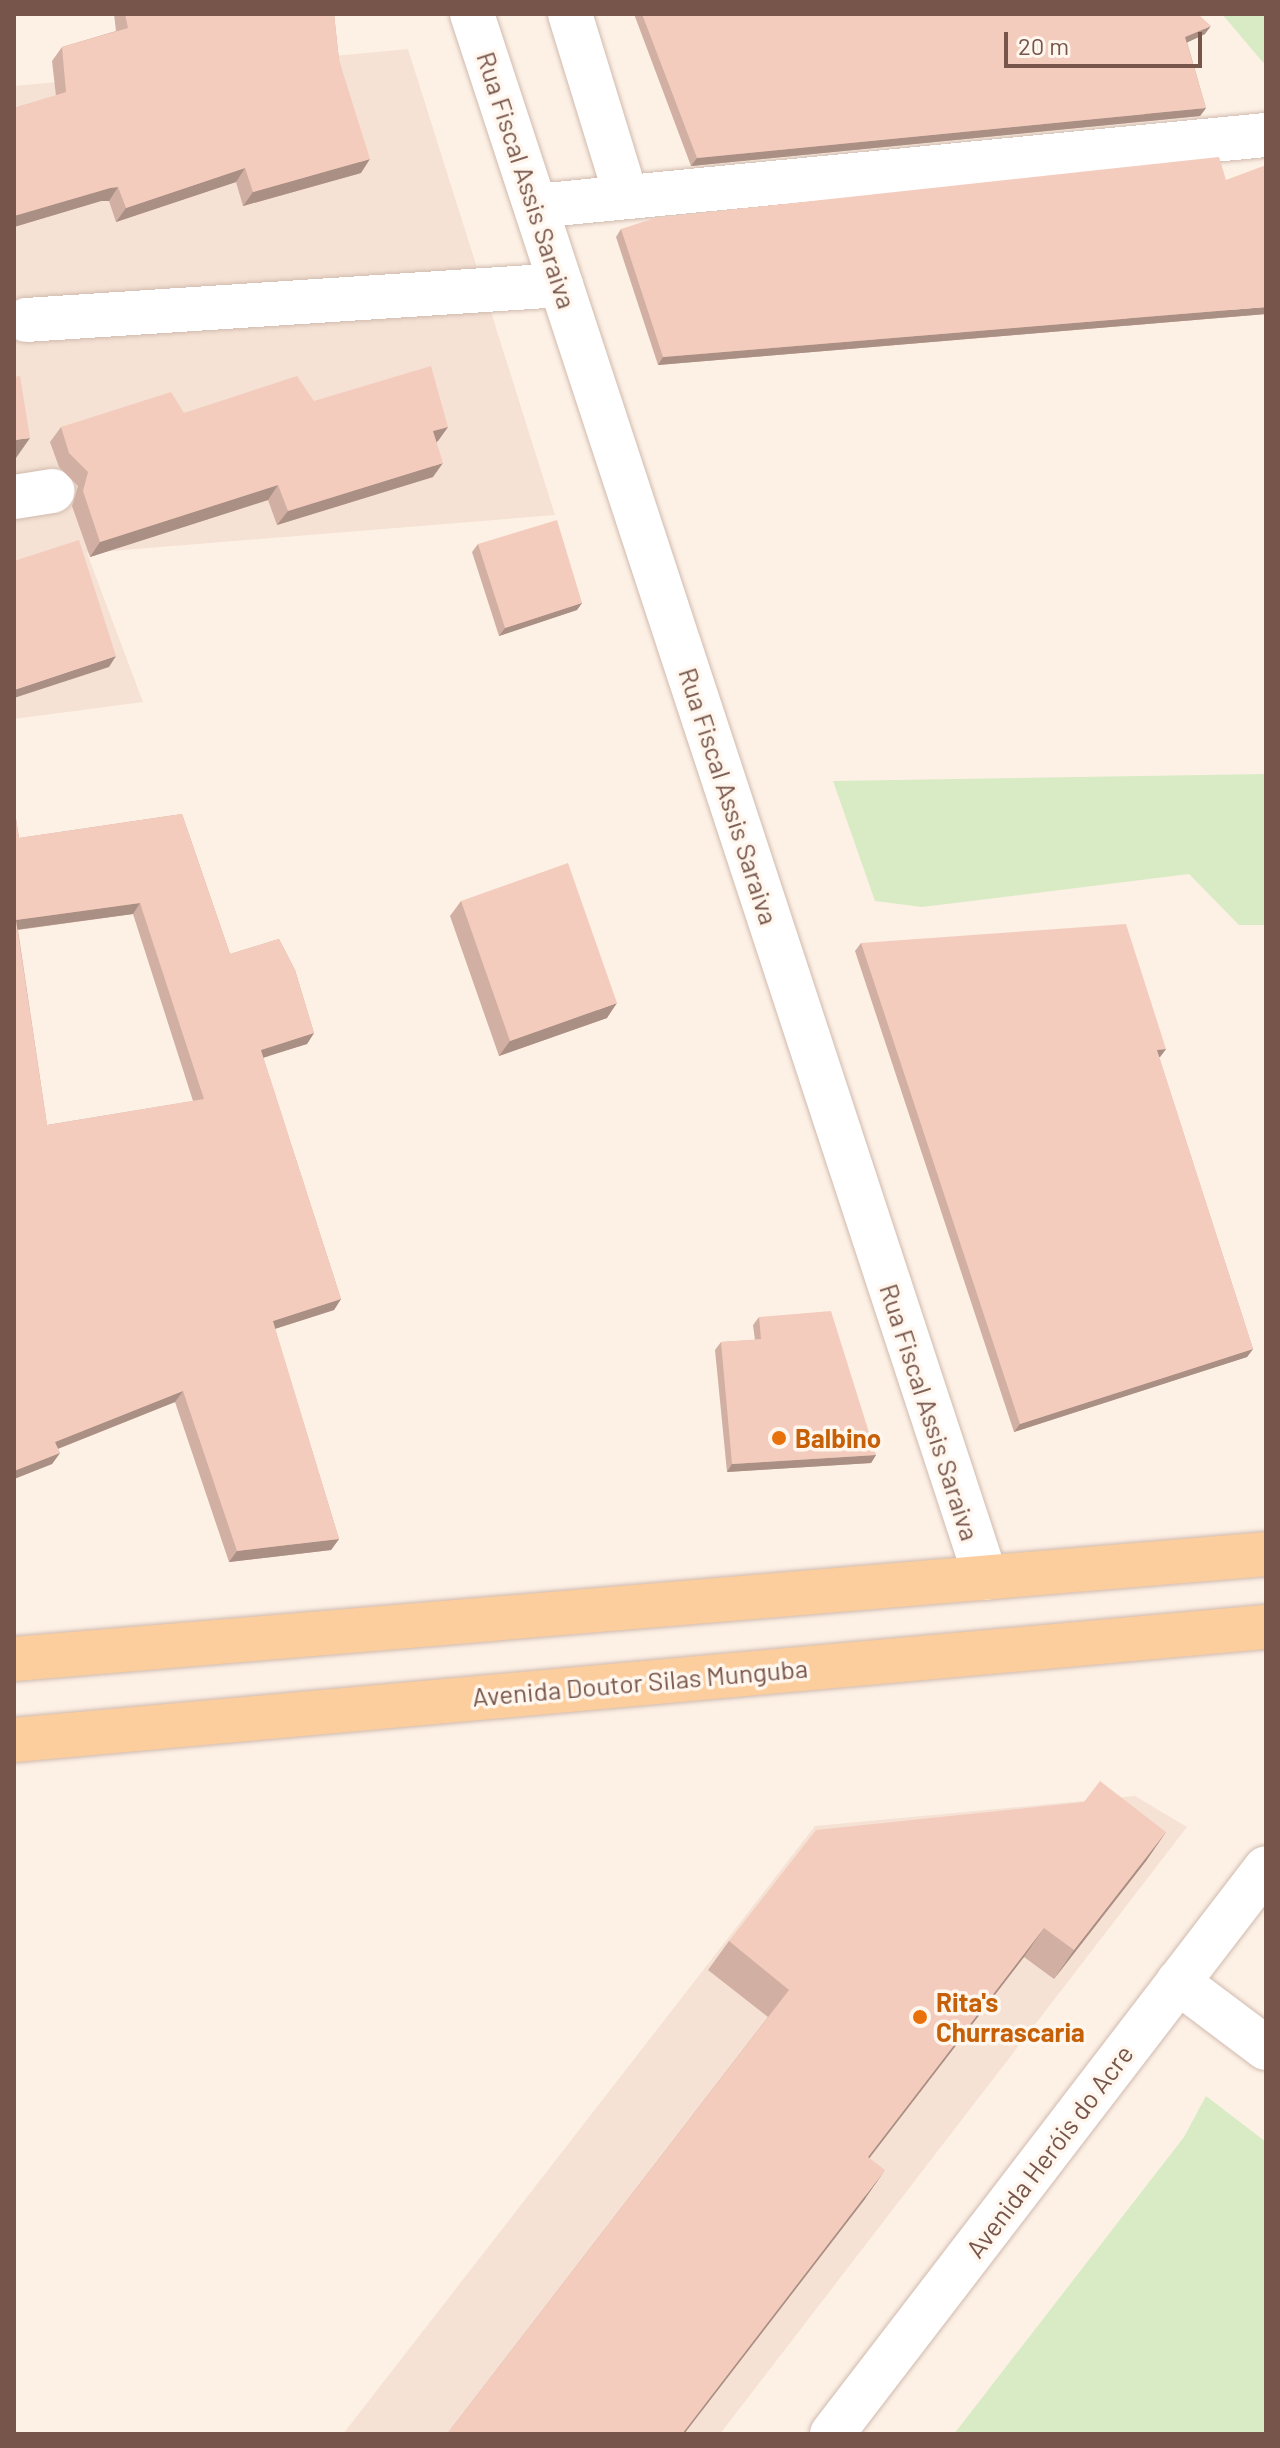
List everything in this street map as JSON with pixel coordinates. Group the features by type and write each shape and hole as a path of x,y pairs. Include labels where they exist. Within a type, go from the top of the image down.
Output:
{"main road":[{"path":"14,1659 1266,1554"},
{"name":"Avenida Doutor Silas Munguba","path":"14,1740 1266,1627"}],"street":[{"name":"Rua Fiscal Assis Saraiva","path":"472,14 986,1578"},
{"path":"570,14 626,196"},
{"path":"536,206 1265,135"},
{"path":"26,320 561,285"},
{"name":"Avenida Heróis do Acre","path":"832,2434 1266,1868"},
{"path":"1178,1982 1266,2048"}],"shaded area":[{"path":"408,49 555,515 87,553 143,702 14,719 14,86"},
{"path":"1135,1796 1187,1827 720,2434 343,2434 815,1826"}],"green space":[{"path":"1222,14 1266,14 1266,66"},
{"path":"1266,774 1266,925 1239,925 1189,874 922,907 875,901 833,781"},
{"path":"1206,2096 1266,2142 1266,2434 954,2434 1184,2137"}],"building":[{"path":"125,14 334,14 339,60 370,159 253,192 245,168 126,208 118,187 14,216 14,108 66,92 62,47 128,28"},
{"path":"642,14 1198,14 1211,26 1185,37 1206,108 697,158"},
{"path":"1219,157 1226,180 1266,165 1266,307 663,357 621,229 655,218"},
{"path":"431,366 448,427 433,431 443,463 288,511 278,485 100,542 83,491 88,472 69,453 61,427 171,392 184,413 297,376 314,401"},
{"path":"20,376 30,438 14,440 14,377"},
{"path":"557,520 582,603 505,628 478,544"},
{"path":"79,540 116,656 14,690 14,561"},
{"path":"14,806 19,838 182,814 230,954 279,939 295,970 314,1033 261,1050 341,1299 273,1321 339,1539 237,1551 183,1391 55,1442 60,1453 14,1471","holes":["140,903 204,1099 47,1125 16,920"]},
{"path":"568,863 617,1003 510,1041 461,901"},
{"path":"1126,924 1166,1049 1157,1050 1253,1349 1020,1424 861,943"},
{"path":"831,1311 876,1455 732,1464 721,1342 761,1339 759,1317"},
{"path":"1100,1781 1166,1832 1074,1950 1044,1928 868,2157 885,2170 682,2434 447,2434 789,1990 729,1941 816,1830 1084,1802"}],"place":[{"name":"Balbino","path":"779,1438"},
{"name":"Rita's Churrascaria","path":"920,2017"}]}
